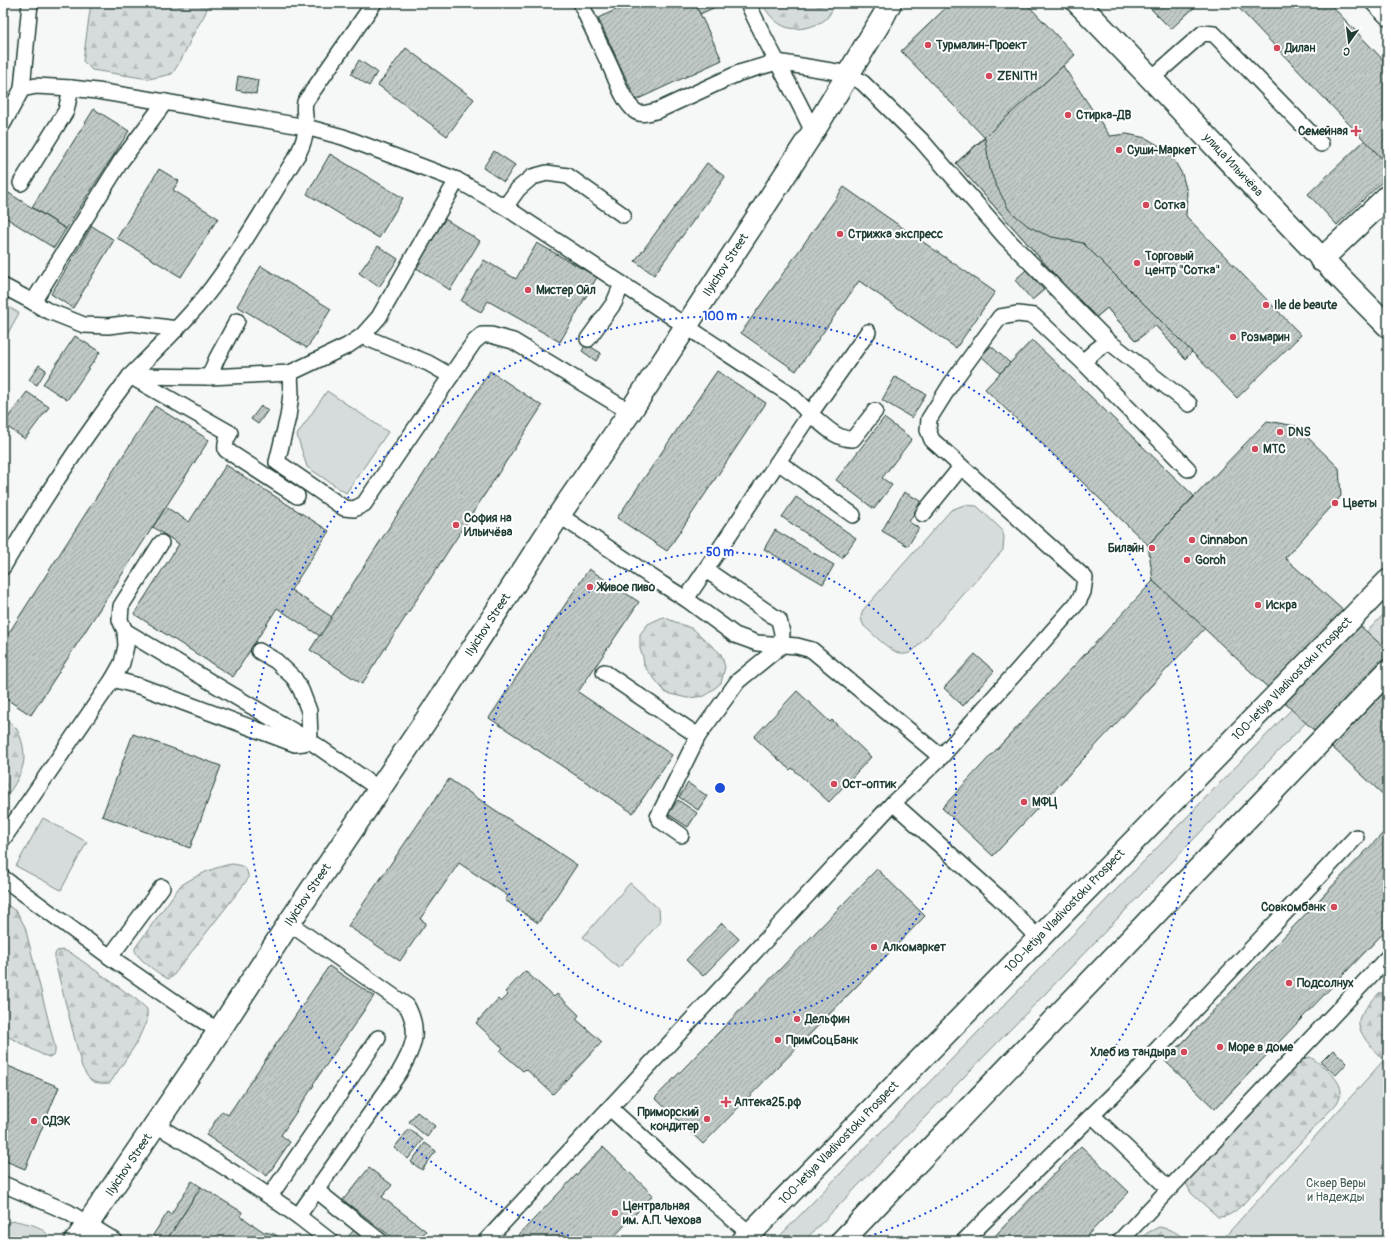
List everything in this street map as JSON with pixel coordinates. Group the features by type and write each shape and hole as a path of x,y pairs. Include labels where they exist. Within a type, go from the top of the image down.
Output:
{"main road":[{"name":"Ilyichov Street","path":"82,1233 156,1125 289,923 433,710 559,515 630,412 813,132 890,3"},
{"name":"улица Ильичёва","path":"1078,3 1152,78 1322,260 1388,326"},
{"path":"1322,260 1388,196"},
{"name":"100-letiya Vladivostoku Prospect","path":"747,1238 1038,938 1388,581"},
{"path":"842,1241 1388,671"}],"lane":[{"path":"3,124 22,89 30,3"},
{"path":"581,3 628,103 636,112 642,113 658,110 739,74 777,62 849,74 863,83 921,140 1006,238 1108,341 1189,404"},
{"path":"748,3 777,62 798,99 813,132"},
{"path":"1373,3 1388,18"},
{"path":"3,567 19,538 99,417 130,376 177,329 204,297 231,260 298,154 304,141 306,127 303,109 305,102 369,5"},
{"path":"1152,78 1203,33 1214,34 1321,144"},
{"path":"22,89 36,86 71,88 165,102 306,127 343,137 457,180 505,207 792,396 810,414 839,437 853,439 875,411"},
{"path":"21,183 66,111 71,88"},
{"path":"33,302 121,160 165,102"},
{"path":"505,207 518,189 532,177 547,173 568,176 623,215"},
{"path":"130,376 209,376 290,373 347,346 362,336 379,317 457,180"},
{"path":"588,339 614,303 622,284"},
{"path":"3,286 46,310 84,325 108,326 132,323 177,329"},
{"path":"486,1241 893,802 941,757 1078,602 1083,592 1085,578 932,440 928,430 929,419 1000,317 1018,314 1034,316 1083,362 1188,469"},
{"path":"209,376 217,358 238,321"},
{"path":"686,599 810,414 868,332"},
{"path":"290,373 291,394 288,417 277,462 344,508 354,509 364,504 474,342 482,335 491,335 513,341 630,412"},
{"path":"362,336 428,364 451,376"},
{"path":"1083,362 1108,341"},
{"path":"130,376 230,433 226,438 226,450 297,496"},
{"path":"778,462 853,515"},
{"path":"923,514 961,467"},
{"path":"559,515 686,599 735,634 757,643 797,646 812,650 941,757"},
{"path":"3,839 113,679 122,663 126,646 125,631 120,620 121,606 161,543"},
{"path":"681,835 661,821 658,817 698,736 738,681 781,646 782,633 779,620 706,570"},
{"path":"125,631 310,740 379,789"},
{"path":"259,651 276,661 294,678 301,690 309,711 310,740"},
{"path":"604,672 698,736"},
{"path":"113,679 142,687 295,744 304,743 310,740"},
{"path":"893,802 999,898 1038,938"},
{"path":"964,1241 1093,1116 1138,1077 1356,837"},
{"path":"3,878 110,957 219,1031"},
{"path":"110,957 162,887"},
{"path":"289,923 407,1006 412,1015 415,1032 414,1043 410,1054 400,1072 298,1216"},
{"path":"1120,1241 1388,957"},
{"path":"270,1196 378,1038"},
{"path":"610,1108 704,1194 747,1238"},
{"path":"1093,1116 1169,1189"},
{"path":"156,1125 270,1196 330,1241"},
{"path":"3,1184 68,1212 82,1233 115,1241"},
{"path":"316,1190 380,1241"}],"green space":[{"path":"91,3 208,3 204,17 172,74 149,79 92,70 83,61"},
{"path":"762,3 836,3 829,16 822,22 801,29 794,29 781,25 776,21"},
{"path":"3,304 19,313 3,342"},
{"path":"327,391 388,432 346,493 307,467 297,435"},
{"path":"964,505 977,506 1002,530 1004,537 1003,550 915,649 906,654 900,654 889,648 864,626 861,614 951,510"},
{"path":"1388,610 1388,637 1044,995 804,1241 775,1241"},
{"path":"663,617 693,629 721,654 725,667 721,683 705,696 687,698 666,693 644,666 640,649 640,634 648,624"},
{"path":"3,718 13,725 18,732 22,741 24,761 20,774 3,801"},
{"path":"43,818 87,842 61,890 16,866"},
{"path":"232,864 239,865 244,868 247,872 248,879 172,977 168,979 142,960 138,956 135,948 180,886 205,872"},
{"path":"630,883 659,909 660,922 619,968 583,937"},
{"path":"3,902 17,912 25,927 55,1047 55,1053 53,1056 49,1057 43,1055 3,1034"},
{"path":"63,950 71,953 137,1000 147,1009 147,1020 136,1044 110,1083 99,1083 92,1081 82,1067 55,962 55,954 57,951"},
{"path":"1388,992 1388,1065 1367,1042 1360,1028 1359,1021 1367,1006 1379,993"},
{"path":"1310,1057 1324,1067 1340,1086 1341,1091 1337,1103 1242,1205 1228,1215 1218,1217 1191,1193 1186,1183 1193,1172 1302,1059"},
{"name":"Сквер Веры и Надежды","path":"1383,1061 1388,1068 1388,1241 1221,1241"},
{"path":"16,1221 37,1226 45,1232 50,1241 3,1241 3,1227 8,1222"},
{"path":"1159,1227 1174,1231 1185,1241 1139,1241 1147,1233"}],"building":[{"path":"631,3 695,3 722,60 636,100 598,18"},
{"path":"695,3 724,3 700,14"},
{"name":"ZENITH","path":"951,3 1026,3 1075,55 985,138 901,51"},
{"path":"1145,3 1199,3 1171,29"},
{"path":"1234,3 1329,3 1388,65 1388,156 1383,160"},
{"path":"406,48 474,99 447,136 378,85"},
{"path":"359,60 377,72 369,86 351,74"},
{"name":"Торговый центр \"Сотка\"","path":"1063,66 1110,136 1127,134 1146,138 1163,148 1174,160 1182,174 1187,192 1186,216 1301,335 1237,398 1192,352 1185,359 1155,325 1136,341 1107,308 1094,319 956,163"},
{"path":"238,76 258,80 256,94 236,90"},
{"path":"94,109 129,131 66,229 32,207"},
{"path":"985,138 990,170 1009,210 1028,226 1042,233 1052,237 1083,243 1192,352 1185,359 1155,325 1136,341 1107,308 1094,319 956,163"},
{"path":"1365,140 1383,160 1388,156 1388,176 1337,225 1308,194"},
{"path":"494,151 515,165 504,182 483,168"},
{"path":"330,154 403,198 379,238 307,194"},
{"path":"707,163 725,177 654,275 635,261"},
{"path":"159,169 179,181 173,190 218,218 181,277 117,238"},
{"path":"844,187 995,292 956,348 859,281 796,371 741,333"},
{"path":"7,192 66,229 54,248 3,216 3,199"},
{"path":"445,219 480,241 450,290 415,267"},
{"path":"92,226 114,240 73,308 51,294"},
{"name":"Мистер Ойл","path":"537,243 597,277 560,342 488,301 481,312 461,301 484,260 516,279"},
{"path":"378,246 398,259 379,287 359,273"},
{"path":"261,266 331,309 307,348 237,306"},
{"path":"1026,270 1044,290 1032,300 1015,280"},
{"path":"75,336 100,352 67,400 43,384"},
{"path":"1032,340 1194,496 1148,545 985,389"},
{"path":"586,344 601,353 596,361 582,351"},
{"path":"991,346 1010,363 1000,373 981,356"},
{"path":"39,365 46,370 37,385 29,380"},
{"path":"490,371 542,406 362,684 310,650"},
{"path":"717,371 766,403 667,551 617,518"},
{"path":"895,377 926,394 912,418 882,400"},
{"path":"27,392 49,407 25,439 3,424"},
{"path":"155,406 209,440 31,715 3,697 3,642"},
{"path":"261,406 268,410 258,424 251,419"},
{"path":"884,418 912,439 882,478 892,485 874,509 836,480"},
{"name":"Искра","path":"1267,421 1296,426 1339,468 1341,496 1285,558 1388,651 1388,799 1153,581 1148,545"},
{"path":"226,465 329,531 291,590 332,617 320,636 277,608 233,677 134,614 179,544 153,527 166,507 189,522"},
{"path":"904,492 921,501 909,522 919,528 908,546 882,531"},
{"path":"796,497 856,538 842,558 782,517"},
{"path":"775,530 834,565 823,584 764,549"},
{"path":"589,569 639,602 578,692 672,755 633,813 489,718"},
{"path":"1153,581 1205,628 993,856 942,808"},
{"path":"975,654 994,671 963,706 944,688"},
{"path":"797,691 830,722 832,720 871,757 829,802 792,768 790,770 754,737"},
{"path":"133,734 221,766 190,848 102,816"},
{"path":"449,779 577,865 538,923 505,900 508,896 459,863 420,919 426,923 400,961 348,926"},
{"path":"688,783 707,796 698,810 679,797"},
{"path":"678,800 697,813 688,827 668,814"},
{"path":"1385,831 1388,834 1388,928 1215,1109 1165,1061"},
{"path":"877,869 925,916 703,1144 655,1098"},
{"path":"722,923 739,939 703,976 686,960"},
{"path":"329,966 374,996 313,1084 314,1085 281,1135 290,1142 267,1176 206,1135 222,1111 228,1115"},
{"path":"525,971 554,997 557,994 579,1015 576,1019 602,1042 553,1094 526,1069 523,1071 500,1051 503,1048 476,1023 498,999 501,1002 508,995 505,992"},
{"path":"1333,1050 1347,1063 1336,1075 1321,1062"},
{"path":"3,1064 59,1087 25,1169 3,1160"},
{"path":"417,1112 435,1126 427,1137 409,1122"},
{"path":"409,1129 423,1140 408,1159 394,1148"},
{"path":"425,1143 436,1151 422,1170 411,1162"},
{"path":"1081,1146 1129,1192 1082,1241 990,1241"},
{"path":"603,1147 653,1195 610,1241 513,1241"},
{"path":"369,1168 392,1185 382,1197 426,1231 418,1241 397,1241 343,1200"},
{"path":"192,1181 201,1187 166,1241 162,1241 153,1235 168,1212 171,1214"},
{"path":"201,1187 242,1212 240,1216 264,1232 274,1234 286,1241 166,1241"},
{"path":"356,1228 372,1241 345,1240"}],"place":[{"name":"Турмалин-Проект","path":"928,45"},
{"name":"Дилан","path":"1277,48"},
{"name":"ZENITH","path":"989,76"},
{"name":"Стирка-ДВ","path":"1068,115"},
{"name":"Семейная","path":"1356,131"},
{"name":"Суши-Маркет","path":"1119,150"},
{"name":"Сотка","path":"1146,205"},
{"name":"Стрижка экспресс","path":"840,234"},
{"name":"Торговый центр \"Сотка\"","path":"1137,263"},
{"name":"Мистер Ойл","path":"528,290"},
{"name":"Ile de beaute","path":"1266,305"},
{"name":"Розмарин","path":"1233,337"},
{"name":"DNS","path":"1280,432"},
{"name":"МТС","path":"1255,449"},
{"name":"Цветы","path":"1335,503"},
{"name":"София на Ильичёва","path":"456,525"},
{"name":"Cinnabon","path":"1192,540"},
{"name":"Билайн","path":"1152,548"},
{"name":"Goroh","path":"1187,560"},
{"name":"Живое пиво","path":"590,587"},
{"name":"Искра","path":"1258,605"},
{"name":"Ост-оптик","path":"834,784"},
{"name":"МФЦ","path":"1024,802"},
{"name":"Совкомбанк","path":"1334,907"},
{"name":"Алкомаркет","path":"874,947"},
{"name":"Подсолнух","path":"1289,983"},
{"name":"Дельфин","path":"797,1019"},
{"name":"ПримСоцБанк","path":"778,1040"},
{"name":"Море в доме","path":"1220,1047"},
{"name":"Хлеб из тандыра","path":"1184,1052"},
{"name":"Аптека25.рф","path":"726,1102"},
{"name":"Приморский кондитер","path":"707,1119"},
{"name":"СДЭК","path":"34,1121"},
{"name":"Центральная им. А.П. Чехова","path":"615,1213"}]}
